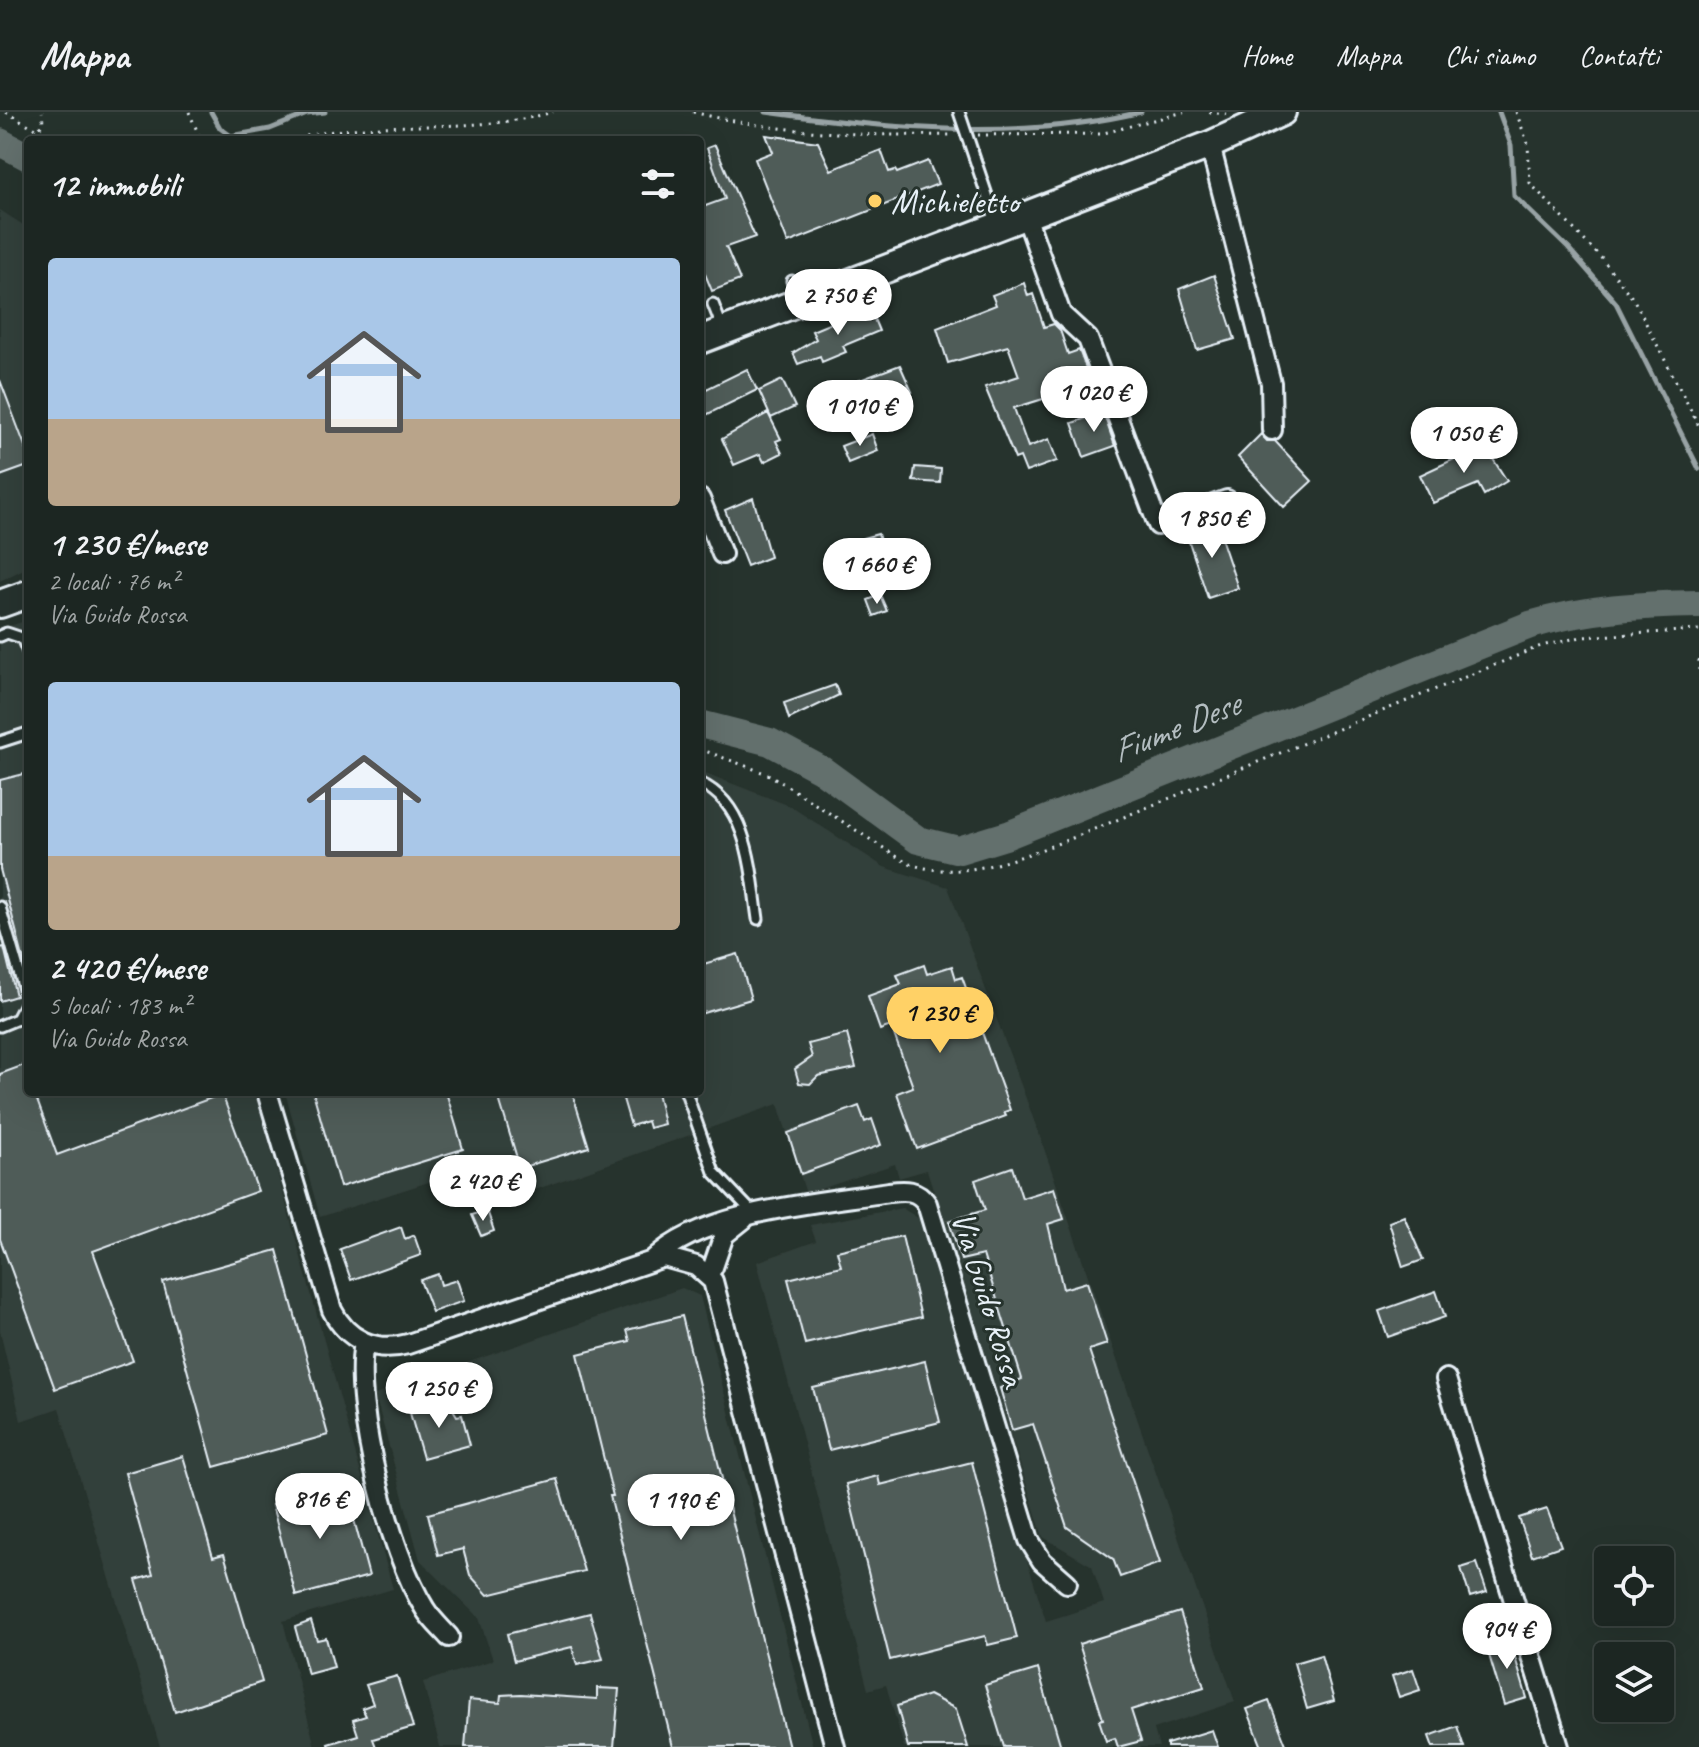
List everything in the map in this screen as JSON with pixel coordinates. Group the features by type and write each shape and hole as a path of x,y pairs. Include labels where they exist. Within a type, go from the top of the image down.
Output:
{"main road":[{"path":"712,336 796,292 998,227 1210,145 1235,126 1282,112"},
{"path":"0,604 24,595"}],"street":[{"path":"1210,145 1271,383 1272,430"},
{"path":"1026,216 1061,314 1088,339 1158,525 1227,500"},
{"path":"704,509 722,554"},
{"path":"268,1096 332,1310 345,1330 364,1343 359,1366 362,1418 401,1561 427,1612 449,1637"},
{"name":"Via Guido Rossa","path":"654,1259 671,1242 722,1222 905,1190 924,1199 1029,1540 1042,1561 1067,1583"},
{"path":"702,1270 724,1235 749,1217"},
{"path":"702,1270 722,1222"},
{"name":"Via Guido Rossa","path":"364,1343 386,1348 408,1344 654,1259 674,1257 702,1270"},
{"path":"702,1270 720,1297 835,1747"},
{"path":"1446,1379 1559,1747"}],"lane":[{"path":"959,112 963,132 998,227"},
{"path":"712,336 713,304"},
{"path":"0,636 7,633 22,638 24,643"},
{"path":"0,742 24,734"},
{"path":"704,785 714,789 730,804 736,817 752,874 758,919"},
{"path":"0,907 24,990"},
{"path":"0,1026 17,1019 24,1006"},
{"path":"687,1096 714,1172 749,1217"}],"path":[{"path":"6,112 38,130 43,123 42,112"},
{"path":"189,112 199,136"},
{"path":"311,136 355,127 501,125 553,112"},
{"path":"693,112 846,136 963,132 1100,134 1184,112"},
{"path":"1209,112 1227,114 1235,126"},
{"path":"1516,112 1528,144 1530,183 1602,259 1634,300 1699,426"},
{"path":"704,750 770,775 907,863 928,871 955,872 1009,861 1070,839 1541,646 1581,637 1699,630"},
{"path":"1699,660 1699,672"}],"shaded area":[{"path":"0,210 24,225 24,569 0,581"},
{"path":"24,621 24,1096 256,1096 393,1589 283,1621 315,1747 160,1747 59,1408 21,1421 0,1331 0,629"},
{"path":"704,773 790,806 884,867 948,887 1038,1131 1235,1702 1154,1729 1159,1747 904,1747 886,1685 868,1690 757,1262 816,1241 810,1225 902,1208 921,1220 1046,1621 1104,1603 1092,1566 1043,1537 927,1170 899,1178 895,1164 806,1194 778,1104 512,1198 497,1160 320,1217 286,1096 704,1096"},
{"path":"682,1288 700,1296 813,1747 440,1747 423,1682 493,1660 479,1618 420,1560 375,1395"}],"building":[{"path":"766,135 818,142 831,170 881,150 889,172 895,170 897,173 928,161 938,184 788,243 755,159 773,152"},
{"path":"715,145 755,237 726,247 740,280 712,291 704,271 704,207 725,199 707,148"},
{"path":"1214,275 1235,339 1197,350 1179,289"},
{"path":"1024,283 1028,296 1033,294 1044,327 1054,324 1060,330 1068,354 1079,350 1092,384 1014,408 1028,447 1049,439 1057,461 1026,472 1020,457 1015,459 985,387 1019,376 1008,346 948,363 937,328 996,305 992,295"},
{"path":"869,307 879,331 843,346 846,352 822,362 820,356 798,364 793,353 816,339 812,331"},
{"path":"900,365 912,392 880,406 882,413 865,419 858,399 847,403 841,387"},
{"path":"747,369 757,390 704,416 704,390"},
{"path":"0,380 24,443 24,467 0,476"},
{"path":"782,380 795,407 771,418 759,391"},
{"path":"1103,412 1115,446 1084,457 1072,423"},
{"path":"768,413 781,439 776,441 782,453 764,462 760,454 734,465 722,439"},
{"path":"872,434 878,451 848,463 841,446"},
{"path":"1261,434 1267,441 1275,441 1312,481 1284,507 1238,457"},
{"path":"1484,445 1507,481 1484,495 1478,484 1433,503 1420,475"},
{"path":"915,467 941,469 940,483 913,481"},
{"path":"753,498 770,557 747,566 725,510"},
{"path":"1216,523 1238,588 1208,598 1186,533"},
{"path":"878,534 892,582 877,586 863,538"},
{"path":"880,595 887,611 874,616 868,600"},
{"path":"835,685 839,695 789,719 784,703"},
{"path":"24,774 24,961 0,869 0,780"},
{"path":"4,947 16,996 0,1001 0,948"},
{"path":"738,954 751,999 704,1013 704,964"},
{"path":"924,965 927,974 952,966 956,979 962,977 1010,1110 1004,1112 1006,1116 917,1149 897,1093 913,1087 891,1026 880,1030 868,996 901,984 897,975"},
{"path":"847,1034 856,1068 818,1076 810,1084 799,1083 795,1069 812,1057 808,1044"},
{"path":"24,1065 24,1096 35,1096 57,1155 223,1096 258,1191 93,1251 133,1361 55,1389 0,1239 0,1074"},
{"path":"314,1096 447,1096 463,1149 340,1187"},
{"path":"498,1096 573,1096 589,1147 520,1168"},
{"path":"622,1096 658,1096 664,1124 649,1128 647,1121 631,1126"},
{"path":"859,1106 865,1122 872,1119 881,1145 801,1174 788,1133"},
{"path":"1012,1167 1022,1198 1054,1188 1064,1219 1048,1224 1063,1289 1087,1282 1107,1344 1089,1350 1160,1563 1120,1577 1113,1559 1067,1527 1033,1424 1012,1430 1000,1388 1022,1379 983,1255 961,1260 949,1221 985,1210 975,1180"},
{"path":"487,1210 494,1231 481,1236 472,1215"},
{"path":"1404,1216 1423,1260 1403,1267 1389,1222"},
{"path":"401,1227 405,1239 414,1235 421,1255 351,1280 340,1249"},
{"path":"902,1236 921,1317 805,1344 788,1279 841,1266 837,1251"},
{"path":"277,1250 328,1435 214,1467 163,1282"},
{"path":"438,1274 441,1285 457,1280 464,1301 432,1312 420,1280"},
{"path":"1436,1291 1445,1317 1388,1337 1379,1311"},
{"path":"682,1316 789,1747 673,1747 610,1496 613,1496 578,1354 630,1341 627,1330"},
{"path":"925,1361 940,1422 829,1450 813,1388"},
{"path":"449,1403 457,1416 462,1415 470,1445 423,1458 410,1413"},
{"path":"183,1456 213,1557 224,1554 262,1682 175,1712 136,1580 153,1575 125,1473"},
{"path":"972,1462 1017,1638 988,1645 985,1636 890,1660 846,1484 878,1476 880,1485"},
{"path":"557,1479 584,1571 488,1595 470,1575 463,1549 438,1555 428,1514"},
{"path":"345,1486 369,1576 296,1596 272,1505"},
{"path":"1547,1509 1561,1546 1532,1556 1519,1518"},
{"path":"1477,1563 1487,1592 1470,1597 1461,1568"},
{"path":"1180,1612 1204,1687 1131,1710 1141,1741 1118,1747 1115,1738 1106,1741 1099,1720 1103,1719 1079,1644"},
{"path":"590,1613 603,1659 577,1665 572,1647 514,1661 507,1634"},
{"path":"311,1621 317,1640 326,1638 334,1667 308,1674 295,1627"},
{"path":"1509,1637 1527,1698 1504,1705 1486,1645"},
{"path":"1321,1655 1334,1701 1307,1709 1294,1663"},
{"path":"1038,1669 1061,1747 1004,1747 985,1685"},
{"path":"1413,1669 1420,1690 1399,1697 1392,1676"},
{"path":"397,1676 413,1727 373,1739 376,1747 329,1747 328,1744 358,1735 353,1720 366,1716 362,1708 373,1704 366,1685"},
{"path":"597,1688 619,1689 614,1747 465,1747 469,1700 500,1703 501,1695 521,1694 597,1699"},
{"path":"929,1695 956,1709 968,1747 908,1747 897,1706"},
{"path":"1269,1701 1287,1747 1262,1747 1247,1709"},
{"path":"1457,1726 1464,1747 1433,1747 1429,1736"},
{"path":"1212,1730 1218,1747 1167,1747 1167,1744"}],"waterway":[{"path":"211,112 220,128 231,136 270,129 307,114 325,112"},
{"path":"766,112 859,123 954,129 1049,127 1141,112"},
{"path":"1499,112 1511,145 1514,196 1568,248 1616,303 1699,469"},
{"name":"Fiume Dese","path":"0,142 24,155"},
{"name":"Fiume Dese","path":"704,725 770,742 822,770 918,840 959,850 1008,835 1530,625 1614,608 1699,604"}],"place":[{"name":"Michieletto","path":"875,201"}]}
